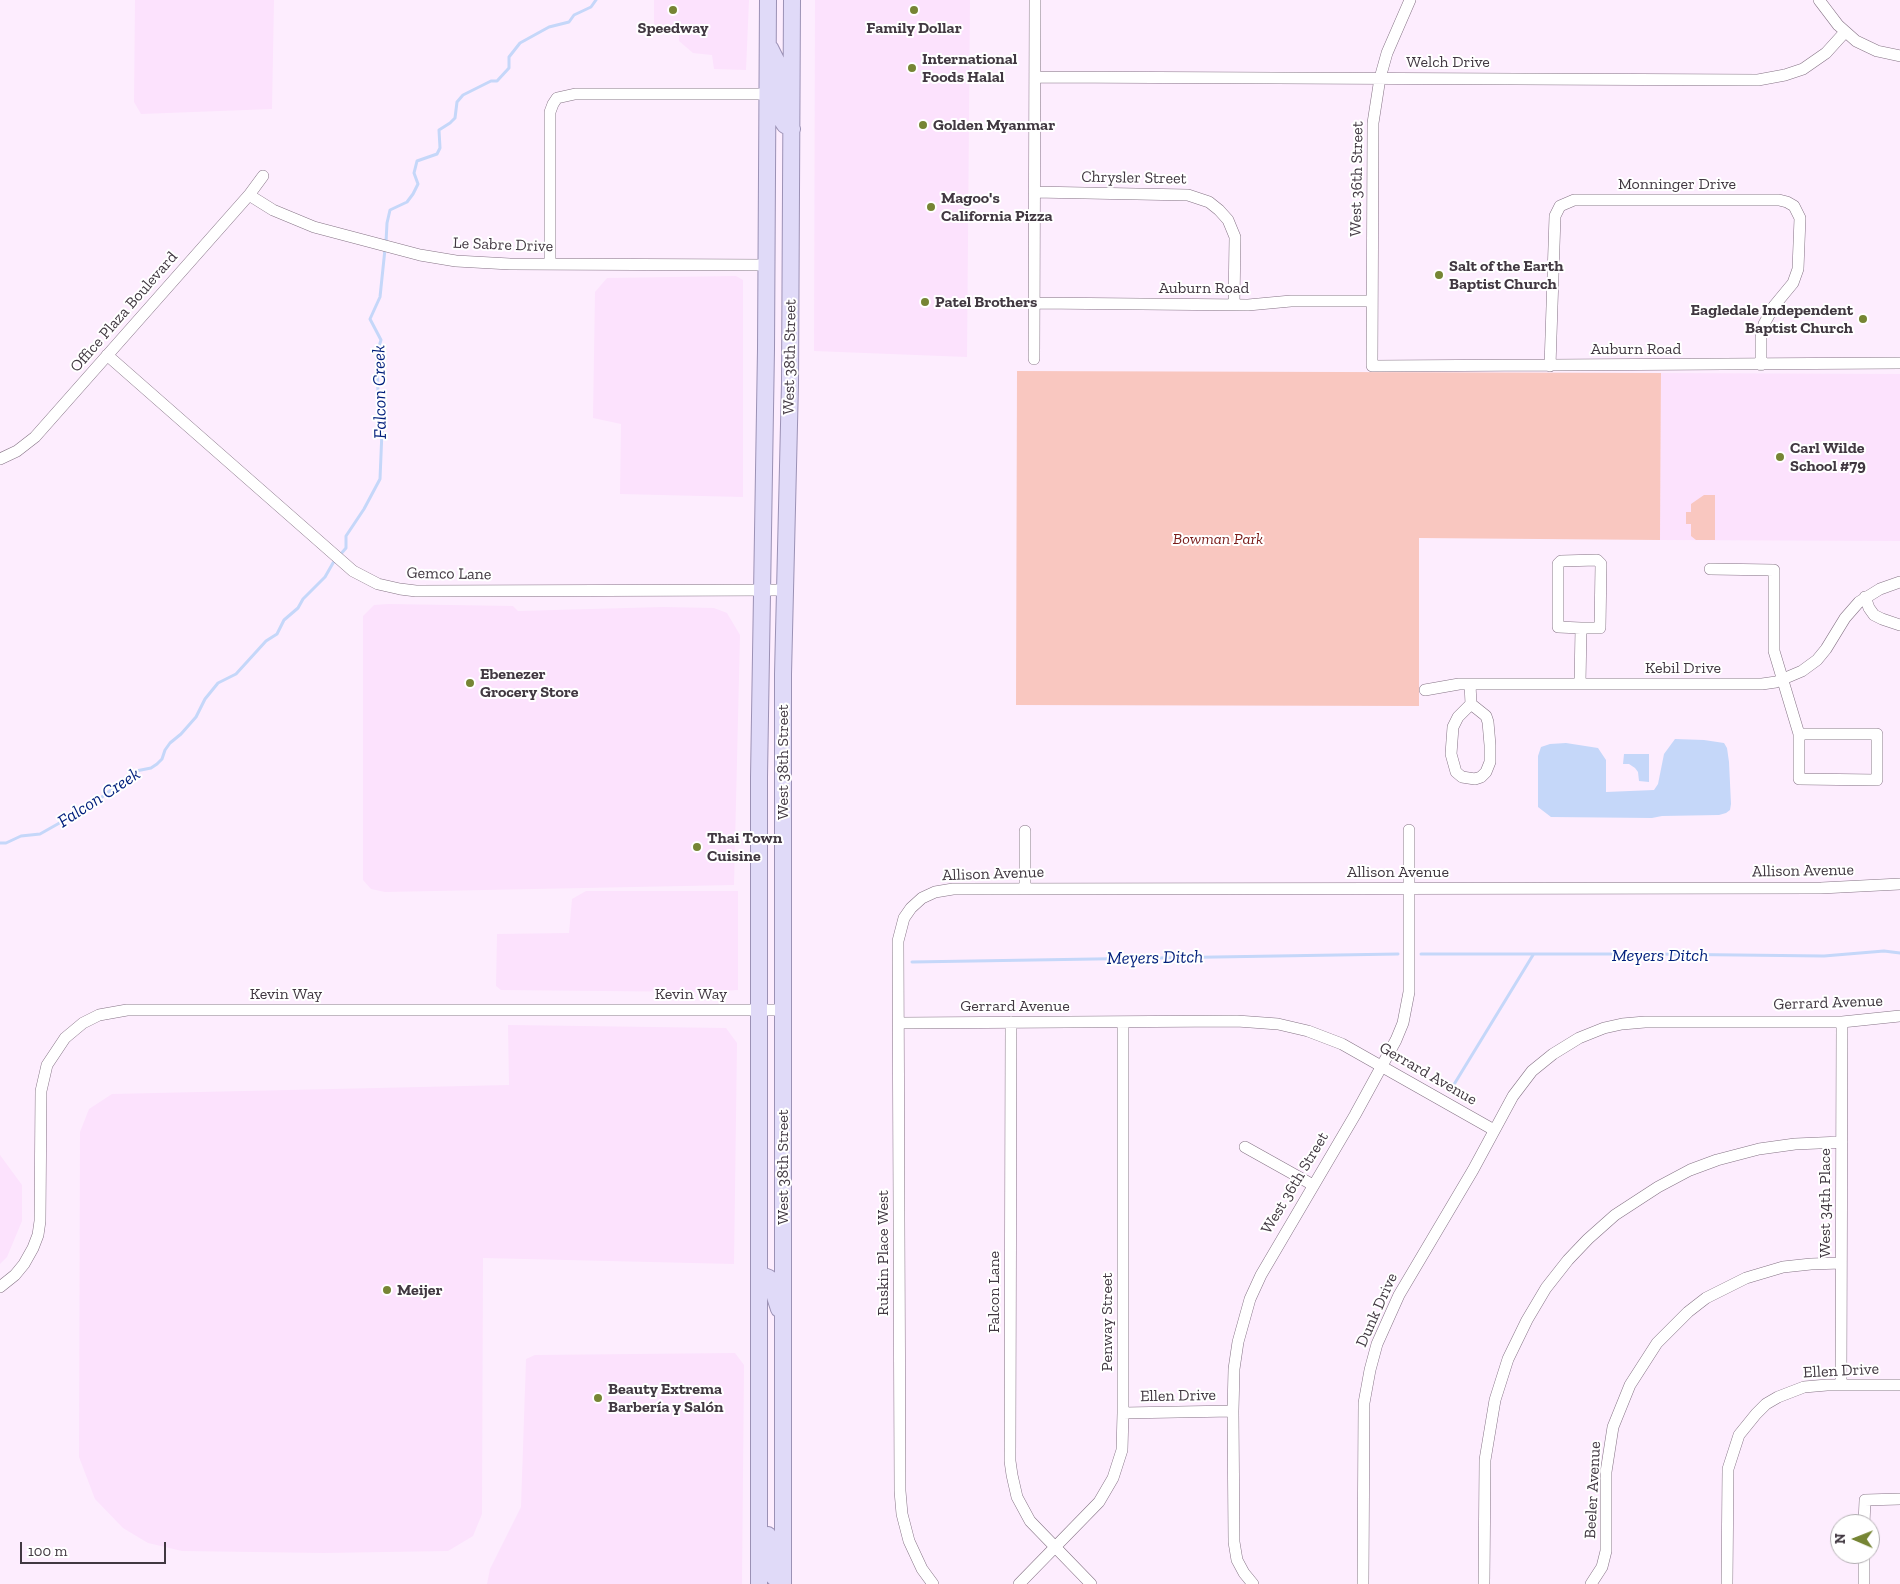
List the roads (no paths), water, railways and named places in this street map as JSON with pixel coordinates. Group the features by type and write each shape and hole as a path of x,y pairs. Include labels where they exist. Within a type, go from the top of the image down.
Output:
{"main road":[{"name":"West 38th Street","path":"759,1584 759,1011 768,0"},
{"name":"West 38th Street","path":"783,1582 783,674 790,383 792,0"},
{"path":"767,41 779,66 781,119 785,125 792,129"},
{"path":"767,265 774,266 779,272 780,333 790,383"},
{"path":"759,1274 766,1275 770,1280 782,1318"},
{"path":"759,1434 765,1434 770,1438 783,1484"},
{"path":"759,1512 770,1540 772,1575 783,1582"}],"street":[{"path":"1034,359 1035,0"},
{"name":"West 36th Street","path":"1372,366 1373,124 1380,78 1390,44 1410,0"},
{"path":"1819,0 1845,32 1860,43 1872,49 1900,56"},
{"name":"Welch Drive","path":"1035,77 1767,79 1794,72 1811,64 1826,53 1845,32"},
{"path":"550,264 550,112 557,98 575,94 767,94"},
{"name":"Office Plaza Boulevard","path":"0,459 18,451 36,437 249,195 263,176"},
{"name":"Chrysler Street","path":"1034,192 1188,195 1209,202 1220,210 1228,220 1235,237 1234,304"},
{"name":"Le Sabre Drive","path":"249,195 273,210 298,221 332,232 363,238 397,249 469,262 504,264 767,265"},
{"name":"Monninger Drive","path":"1550,366 1555,216 1560,206 1571,200 1779,200 1786,201 1794,206 1800,218 1798,269 1793,283 1774,306 1764,324 1761,337 1761,365"},
{"name":"Auburn Road","path":"1035,303 1234,304 1291,301 1372,301"},
{"name":"Gemco Lane","path":"107,355 350,568 378,584 400,590 416,591 786,590"},
{"name":"Auburn Road","path":"1372,366 1900,363"},
{"path":"1597,560 1601,564 1600,628 1580,628 1558,627 1558,564 1561,561 1597,560"},
{"path":"1710,569 1774,570 1774,651 1799,734 1799,779 1878,780 1877,734 1799,734"},
{"name":"Kebil Drive","path":"1425,690 1444,685 1470,684 1762,684 1782,681 1802,671 1817,660 1826,650 1847,615 1865,597 1900,582"},
{"path":"1865,597 1866,603 1874,615 1882,620 1900,625"},
{"path":"1580,628 1580,684"},
{"path":"1470,684 1471,704 1458,717 1453,727 1451,754 1456,772 1462,777 1475,779 1481,777 1486,772 1490,762 1490,745 1486,716 1471,704"},
{"name":"West 36th Street","path":"1253,1584 1244,1573 1238,1560 1234,1542 1233,1411 1234,1369 1238,1342 1250,1300 1270,1259 1396,1040 1408,1003 1409,830"},
{"path":"1025,831 1025,889"},
{"name":"Allison Avenue","path":"906,915 922,898 943,890 1821,888 1900,884"},
{"name":"Ruskin Place West","path":"906,915 898,940 900,1490 902,1514 909,1541 922,1569 933,1584"},
{"name":"Kevin Way","path":"0,1286 15,1275 24,1264 38,1235 40,1221 41,1096 44,1073 51,1056 65,1038 79,1026 95,1017 113,1011 126,1010 783,1010"},
{"name":"Gerrard Avenue","path":"899,1023 1238,1021 1278,1024 1308,1031 1334,1040 1494,1130 1518,1089 1536,1067 1568,1044 1604,1028 1645,1022 1842,1022 1900,1016"},
{"name":"Falcon Lane","path":"1011,1022 1010,1461 1013,1484 1021,1505 1036,1528 1090,1584"},
{"name":"Penway Street","path":"1019,1584 1100,1502 1109,1487 1122,1450 1123,1022"},
{"name":"West 34th Place","path":"1840,1384 1842,1022"},
{"name":"Dunk Drive","path":"1363,1584 1363,1426 1366,1387 1375,1350 1399,1295 1473,1170 1494,1130"},
{"path":"1484,1584 1485,1453 1495,1400 1508,1359 1527,1320 1546,1288 1568,1260 1615,1215 1658,1186 1690,1170 1717,1160 1759,1149 1803,1143 1842,1142"},
{"path":"1245,1146 1313,1185"},
{"name":"Beeler Avenue","path":"1591,1584 1602,1567 1606,1555 1606,1472 1613,1427 1630,1385 1657,1343 1684,1316 1706,1298 1746,1278 1783,1267 1841,1262"},
{"name":"Ellen Drive","path":"1727,1584 1726,1488 1729,1464 1739,1435 1759,1411 1778,1397 1799,1388 1840,1384 1900,1385"},
{"name":"Ellen Drive","path":"1123,1413 1233,1411"},
{"path":"1864,1514 1865,1500 1900,1500"},
{"path":"1864,1564 1864,1584"}],"water":[{"path":"1675,739 1724,743 1727,748 1729,762 1731,804 1730,810 1726,813 1719,815 1662,816 1652,818 1551,817 1538,807 1538,756 1541,747 1550,744 1566,743 1598,748 1606,760 1606,792 1654,790 1658,784 1664,754"},
{"path":"1624,754 1649,754 1649,782 1639,781 1638,772 1635,768 1629,764 1623,764"}],"waterway":[{"name":"Falcon Creek","path":"386,242 390,210 407,202 413,194 418,184 414,173 417,161 437,154 440,148 439,130 455,118 457,102 463,95 491,81 497,81 509,68 509,57 520,43 549,27 569,22 574,15 591,7 596,0"},
{"name":"Falcon Creek","path":"0,843 6,843 21,836 40,834 63,821 73,819 136,771 151,768 157,764 162,759 170,743 196,717 205,699 218,683 236,674 266,641 277,634 284,620 298,608 303,599 325,577 333,563 346,548 346,536 364,509 380,479 383,407 378,393 377,353 381,340 370,319 380,297 385,249"},
{"name":"Meyers Ditch","path":"1421,954 1824,956 1884,951 1900,953"},
{"name":"Meyers Ditch","path":"912,962 1398,954"},
{"path":"1450,1091 1533,955"}],"place":[{"name":"Speedway","path":"673,10"},
{"name":"Family Dollar","path":"914,10"},
{"name":"International Foods Halal","path":"912,68"},
{"name":"Golden Myanmar","path":"923,125"},
{"name":"Magoo's California Pizza","path":"931,207"},
{"name":"Salt of the Earth Baptist Church","path":"1439,275"},
{"name":"Patel Brothers","path":"925,302"},
{"name":"Eagledale Independent Baptist Church","path":"1863,319"},
{"name":"Carl Wilde School #79","path":"1780,457"},
{"name":"Ebenezer Grocery Store","path":"470,683"},
{"name":"Thai Town Cuisine","path":"697,847"},
{"name":"Meijer","path":"387,1290"},
{"name":"Beauty Extrema Barbería y Salón","path":"598,1398"}],"park label":[{"name":"Bowman Park","path":"1218,539"}]}
